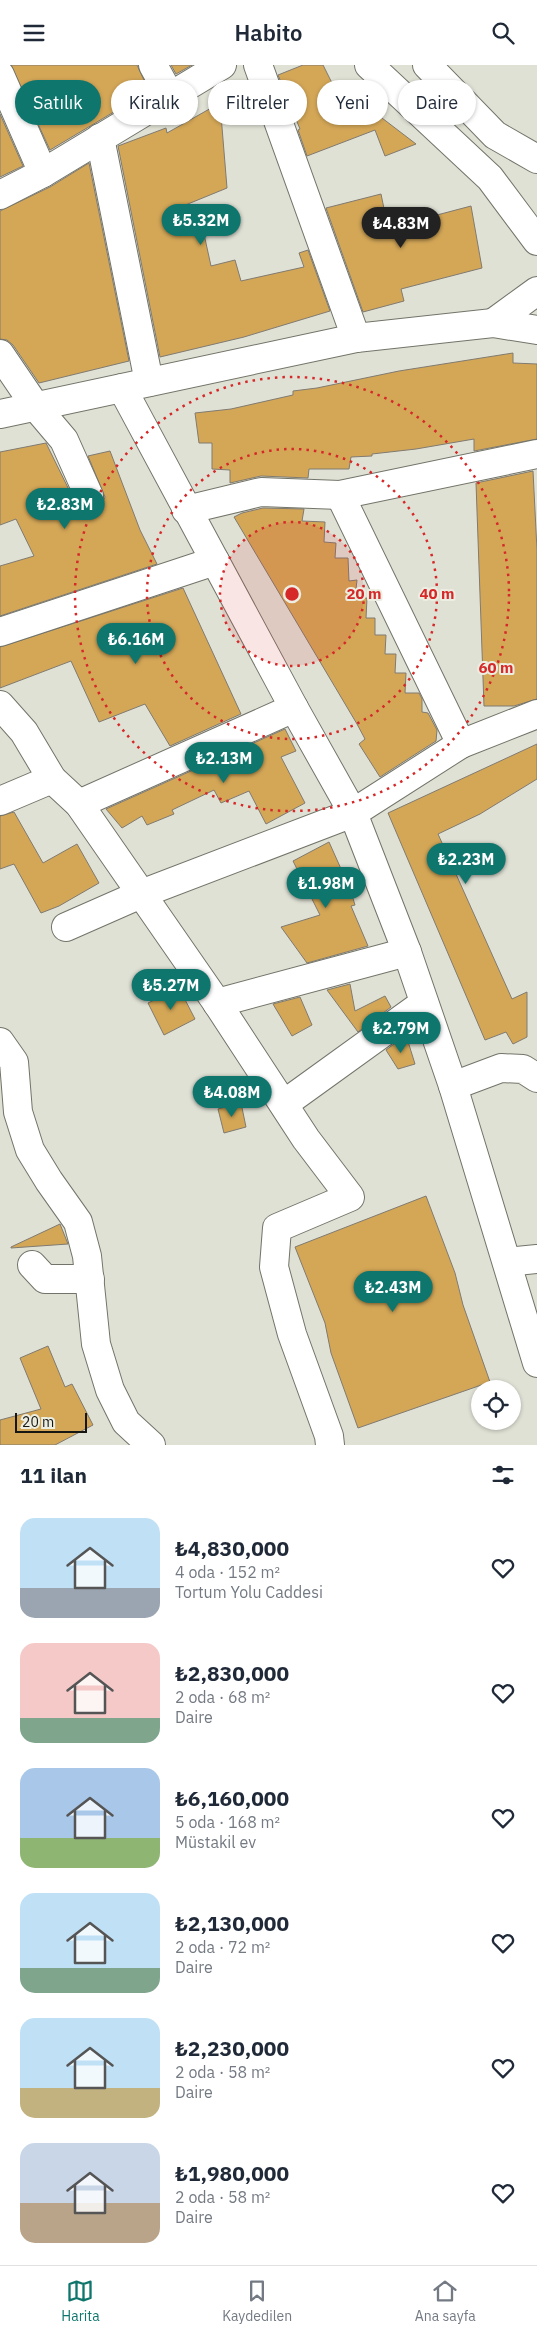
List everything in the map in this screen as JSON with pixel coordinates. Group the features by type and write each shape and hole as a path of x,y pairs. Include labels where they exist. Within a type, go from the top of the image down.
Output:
{"main road":[{"path":"153,65 162,80"},
{"path":"196,80 222,65"},
{"path":"258,65 356,337"},
{"path":"369,65 490,178 537,241"},
{"path":"427,65 496,135 537,159"},
{"path":"0,75 43,173"},
{"path":"0,195 43,173 122,125"},
{"path":"100,139 149,383"},
{"path":"493,323 537,291"},
{"path":"0,414 356,337 493,323 537,330"},
{"path":"0,354 36,407 64,440 89,496"},
{"path":"122,389 186,510 216,561 294,708 353,813 407,952 454,1086 537,1363"},
{"path":"186,510 261,492 340,495 537,454"},
{"path":"340,495 461,745"},
{"path":"0,632 216,561"},
{"path":"0,705 24,732 52,779 79,804 217,1003 306,1139 350,1197 277,1229 274,1267 292,1334 329,1435 330,1445"},
{"path":"79,804 294,708"},
{"path":"66,927 141,894 353,813 461,745 537,714"},
{"path":"0,801 52,779"},
{"path":"217,1003 407,952"},
{"path":"284,1104 424,1003"},
{"path":"0,1042 14,1062 18,1112 30,1150 78,1222 87,1256 96,1344 110,1390 126,1422 150,1445"},
{"path":"454,1086 501,1068 523,1069 537,1078"},
{"path":"507,1262 537,1259"},
{"path":"32,1265 45,1279 90,1279"}],"building":[{"path":"11,65 137,65 144,80 111,80 111,114 101,120 101,80 18,80"},
{"path":"171,65 192,65 176,74"},
{"path":"303,65 323,65 330,80 317,80 317,125 388,125 388,123 416,144 385,156 375,130 307,156 298,130 300,129 298,125 307,125 307,80 280,80 278,75"},
{"path":"208,110 208,125 222,125 227,188 183,206 191,228 202,225 211,266 235,260 241,281 304,267 299,253 308,250 330,311 244,337 160,357 118,146 166,128 167,133 181,125 198,125 198,115"},
{"path":"0,114 23,166 0,177"},
{"path":"39,125 92,125 50,150"},
{"path":"89,163 129,361 39,383 13,345 7,340 0,339 0,211 50,187"},
{"path":"381,194 388,228 471,206 482,268 401,289 404,301 363,312 326,208"},
{"path":"513,353 513,363 537,364 537,439 474,451 474,439 372,454 372,456 351,457 349,469 309,469 308,478 261,476 230,483 230,470 212,469 212,443 199,443 195,413 231,409 293,395 293,391 317,388 399,371"},
{"path":"46,443 75,502 79,508 87,511 96,510 102,505 105,497 88,456 110,451 140,530 157,564 0,616 0,566 34,556 16,519 0,525 0,452"},
{"path":"533,471 537,550 537,699 514,706 484,706 476,483"},
{"path":"263,508 304,509 302,521 325,522 324,542 336,543 335,558 348,558 349,581 357,580 355,598 367,598 366,618 375,618 375,635 386,635 385,654 396,654 395,673 406,673 405,693 419,693 422,699 422,712 428,713 437,730 436,741 380,777 359,744 365,739 357,724 234,517"},
{"path":"183,588 241,714 170,746 145,704 99,722 71,661 0,688 0,647"},
{"path":"285,729 296,751 281,757 305,803 266,824 249,791 221,803 214,790 172,810 174,814 147,825 142,816 122,828 106,809"},
{"path":"537,744 537,779 480,814 438,834 512,999 527,992 527,1037 513,1044 506,1032 485,1040 388,813"},
{"path":"14,812 43,863 77,844 99,883 59,906 41,913 14,864 0,869 0,816"},
{"path":"329,842 350,889 355,905 351,906 368,946 307,963 281,927 320,915 293,861"},
{"path":"350,984 355,1011 385,996 391,1007 358,1032 327,990"},
{"path":"179,988 195,1019 164,1035 148,1003"},
{"path":"300,997 312,1025 292,1036 273,1004"},
{"path":"406,1035 415,1064 398,1069 386,1050"},
{"path":"241,1103 246,1127 224,1133 218,1109"},
{"path":"426,1196 455,1273 463,1305 489,1380 471,1380 471,1389 358,1428 331,1353 325,1323 295,1247"},
{"path":"60,1224 68,1244 11,1248 11,1247"},
{"path":"48,1346 65,1387 72,1384 93,1425 55,1445 0,1445 0,1420 41,1409 20,1358"}]}
